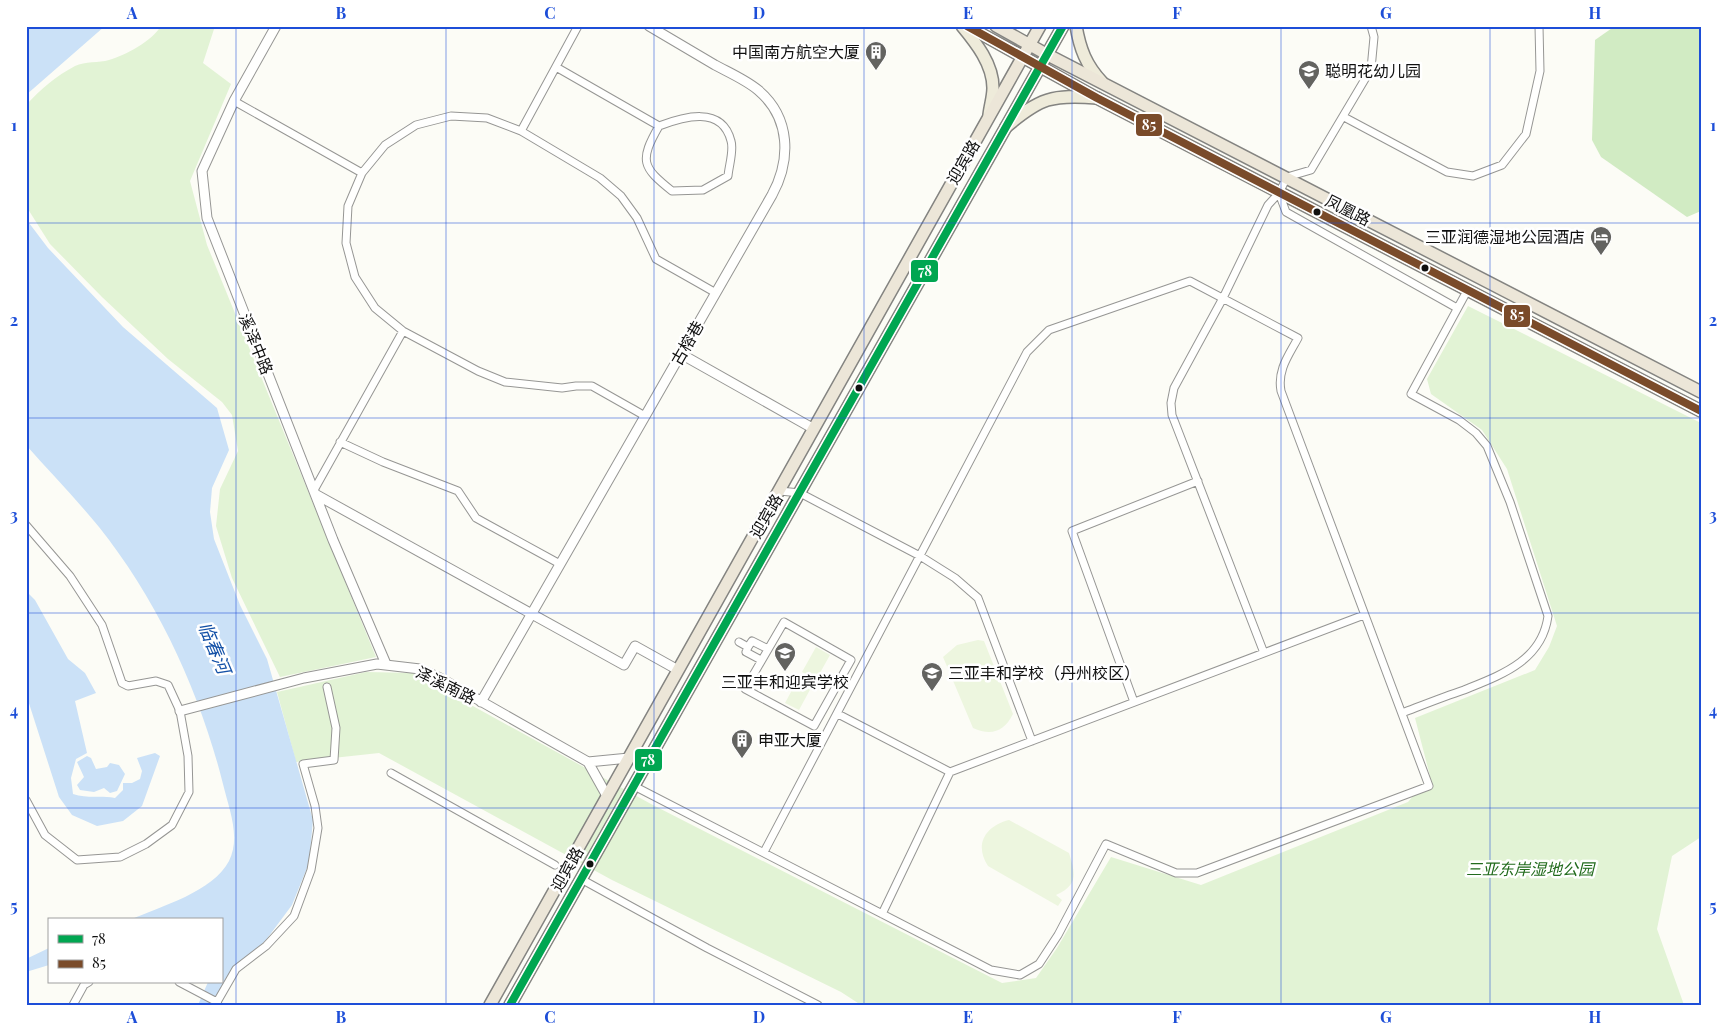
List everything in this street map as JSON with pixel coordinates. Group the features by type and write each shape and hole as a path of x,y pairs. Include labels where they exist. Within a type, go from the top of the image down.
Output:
{"highway":[{"name":"凤凰路","path":"967,26 1097,98 1466,291 1701,411"},
{"name":"凤凰路","path":"996,26 1048,55 1701,392"},
{"name":"迎宾路","path":"490,1005 803,451 814,428 1040,26"},
{"name":"迎宾路","path":"510,1005 1064,26"},
{"path":"803,451 807,462 817,462"},
{"path":"800,493 803,451"},
{"path":"770,507 788,516"}],"main road":[{"path":"962,26 978,46 989,67 994,87 989,117"},
{"path":"1076,26 1081,50 1090,69 1104,83"},
{"path":"1005,129 1028,108 1047,98 1073,96 1097,98"}],"street":[{"name":"溪泽中路","path":"276,26 234,101 202,171 207,218 230,283 386,664"},
{"path":"521,131 578,26"},
{"name":"古榕巷","path":"481,702 779,183 786,156 783,128 772,105 754,87 649,26"},
{"path":"1264,653 1172,415 1171,403 1174,388 1223,298 1268,205 1279,193 1287,177 1311,170 1371,69 1374,37 1371,26"},
{"path":"1344,117 1447,172 1472,176 1502,165 1526,134 1540,72 1539,26"},
{"path":"556,67 659,126"},
{"path":"234,101 362,173"},
{"path":"646,416 592,386 562,388 505,382 478,371 403,331 375,308 355,278 346,242 348,206 362,173 385,145 416,125 451,116 487,118 521,131 600,178 621,196 637,218 656,259 716,293"},
{"path":"686,116 706,116 725,127 732,142 728,176 702,190 672,191 650,173 647,163 649,144 659,126 686,116"},
{"path":"1279,193 1286,212 1457,308"},
{"path":"634,786 991,970 1020,975 1032,970 1044,957 1106,844 1176,873 1197,873 1429,786 1281,390 1282,369 1298,338 1195,283 1184,282 1049,330 1027,352 764,852"},
{"path":"1402,713 1505,674 1534,652 1546,630 1548,616 1510,502 1487,446 1476,433 1459,420 1411,394 1466,291"},
{"path":"403,331 314,492 624,665 635,646 678,670"},
{"path":"681,354 814,428"},
{"path":"340,442 383,462 458,491 476,518 560,564"},
{"path":"1134,702 1072,531 1198,481"},
{"path":"780,491 800,493 920,556 955,578 978,598 1032,741"},
{"path":"26,525 70,576 102,625 122,683 128,686 156,681 168,685 180,711 188,756 189,792 172,826 146,844 120,857 78,860 45,835 26,800"},
{"path":"882,914 950,772 1364,615"},
{"path":"784,622 852,660 814,726 745,688 761,660 784,622"},
{"path":"761,660 746,652 748,647 752,641 768,649"},
{"path":"739,642 748,647"},
{"name":"泽溪南路","path":"180,711 291,681 357,666 386,664 420,669 588,762"},
{"path":"183,984 220,1003 236,969 266,946 294,916 311,870 318,828 315,806 303,764 334,760 336,728 327,687"},
{"path":"838,714 950,772"},
{"path":"607,796 588,762 629,758"},
{"path":"391,773 555,865"},
{"path":"580,879 707,948 818,1005"},
{"path":"73,1005 86,984"}],"green space":[{"path":"161,26 215,26 203,63 231,84 190,181 207,245 376,657 280,677 232,578 216,526 220,489 238,451 232,415 222,402 168,359 102,297 50,244 26,206 26,105 61,74 79,64 105,61 123,55 145,42"},
{"path":"1615,26 1701,26 1701,211 1687,217 1601,157 1592,140 1595,40"},
{"name":"三亚东岸湿地公园","path":"1468,306 1701,423 1701,837 1672,856 1657,929 1684,1005 861,1005 841,992 612,880 379,753 296,762 277,692 366,672 413,673 651,804 1002,983 1036,978 1057,948 1111,857 1201,885 1408,802 1430,776 1415,718 1535,670 1549,647 1557,626 1507,469 1482,430 1431,394 1427,379"},
{"path":"978,640 984,641 1013,714 1005,725 991,732 973,728 943,657 957,645"},
{"path":"816,647 830,655 816,680 802,672"},
{"path":"798,679 812,686 799,710 785,703"},
{"path":"1009,820 1069,853 1074,872 1072,883 1056,895 1062,900 1058,906 988,866 982,851 984,837 994,827"}],"water":[{"path":"26,26 105,26 26,95"},
{"name":"临春河","path":"26,219 48,248 123,327 217,408 229,450 212,488 210,512 214,539 240,605 267,659 313,820 309,863 292,905 266,940 228,975 213,1005 198,1005 207,984 222,984 222,918 135,918 199,890 221,872 229,861 232,852 234,833 231,813 202,715 174,649 140,585 99,527 26,445"},
{"path":"26,591 35,600 68,659 85,673 96,693 75,701 87,753 76,759 71,778 73,794 115,798 123,790 123,783 132,783 140,779 142,771 137,758 155,753 160,756 142,806 123,821 97,826 72,815 59,797 26,694"},
{"path":"87,756 91,758 96,769 107,767 110,763 119,765 125,774 117,791 110,793 104,788 94,792 80,790 77,785 84,777 77,762"},
{"path":"48,948 48,965 26,972 26,959"}],"transit line":[{"name":"85","path":"967,26 1097,98 1701,411"},
{"name":"78","path":"510,1005 1063,26"}],"place":[{"name":"中国南方航空大厦","path":"876,71"},
{"name":"聪明花幼儿园","path":"1309,90"},
{"name":"三亚润德湿地公园酒店","path":"1601,256"},
{"name":"三亚丰和迎宾学校","path":"785,672"},
{"name":"三亚丰和学校（丹州校区）","path":"932,692"},
{"name":"申亚大厦","path":"742,759"}]}
